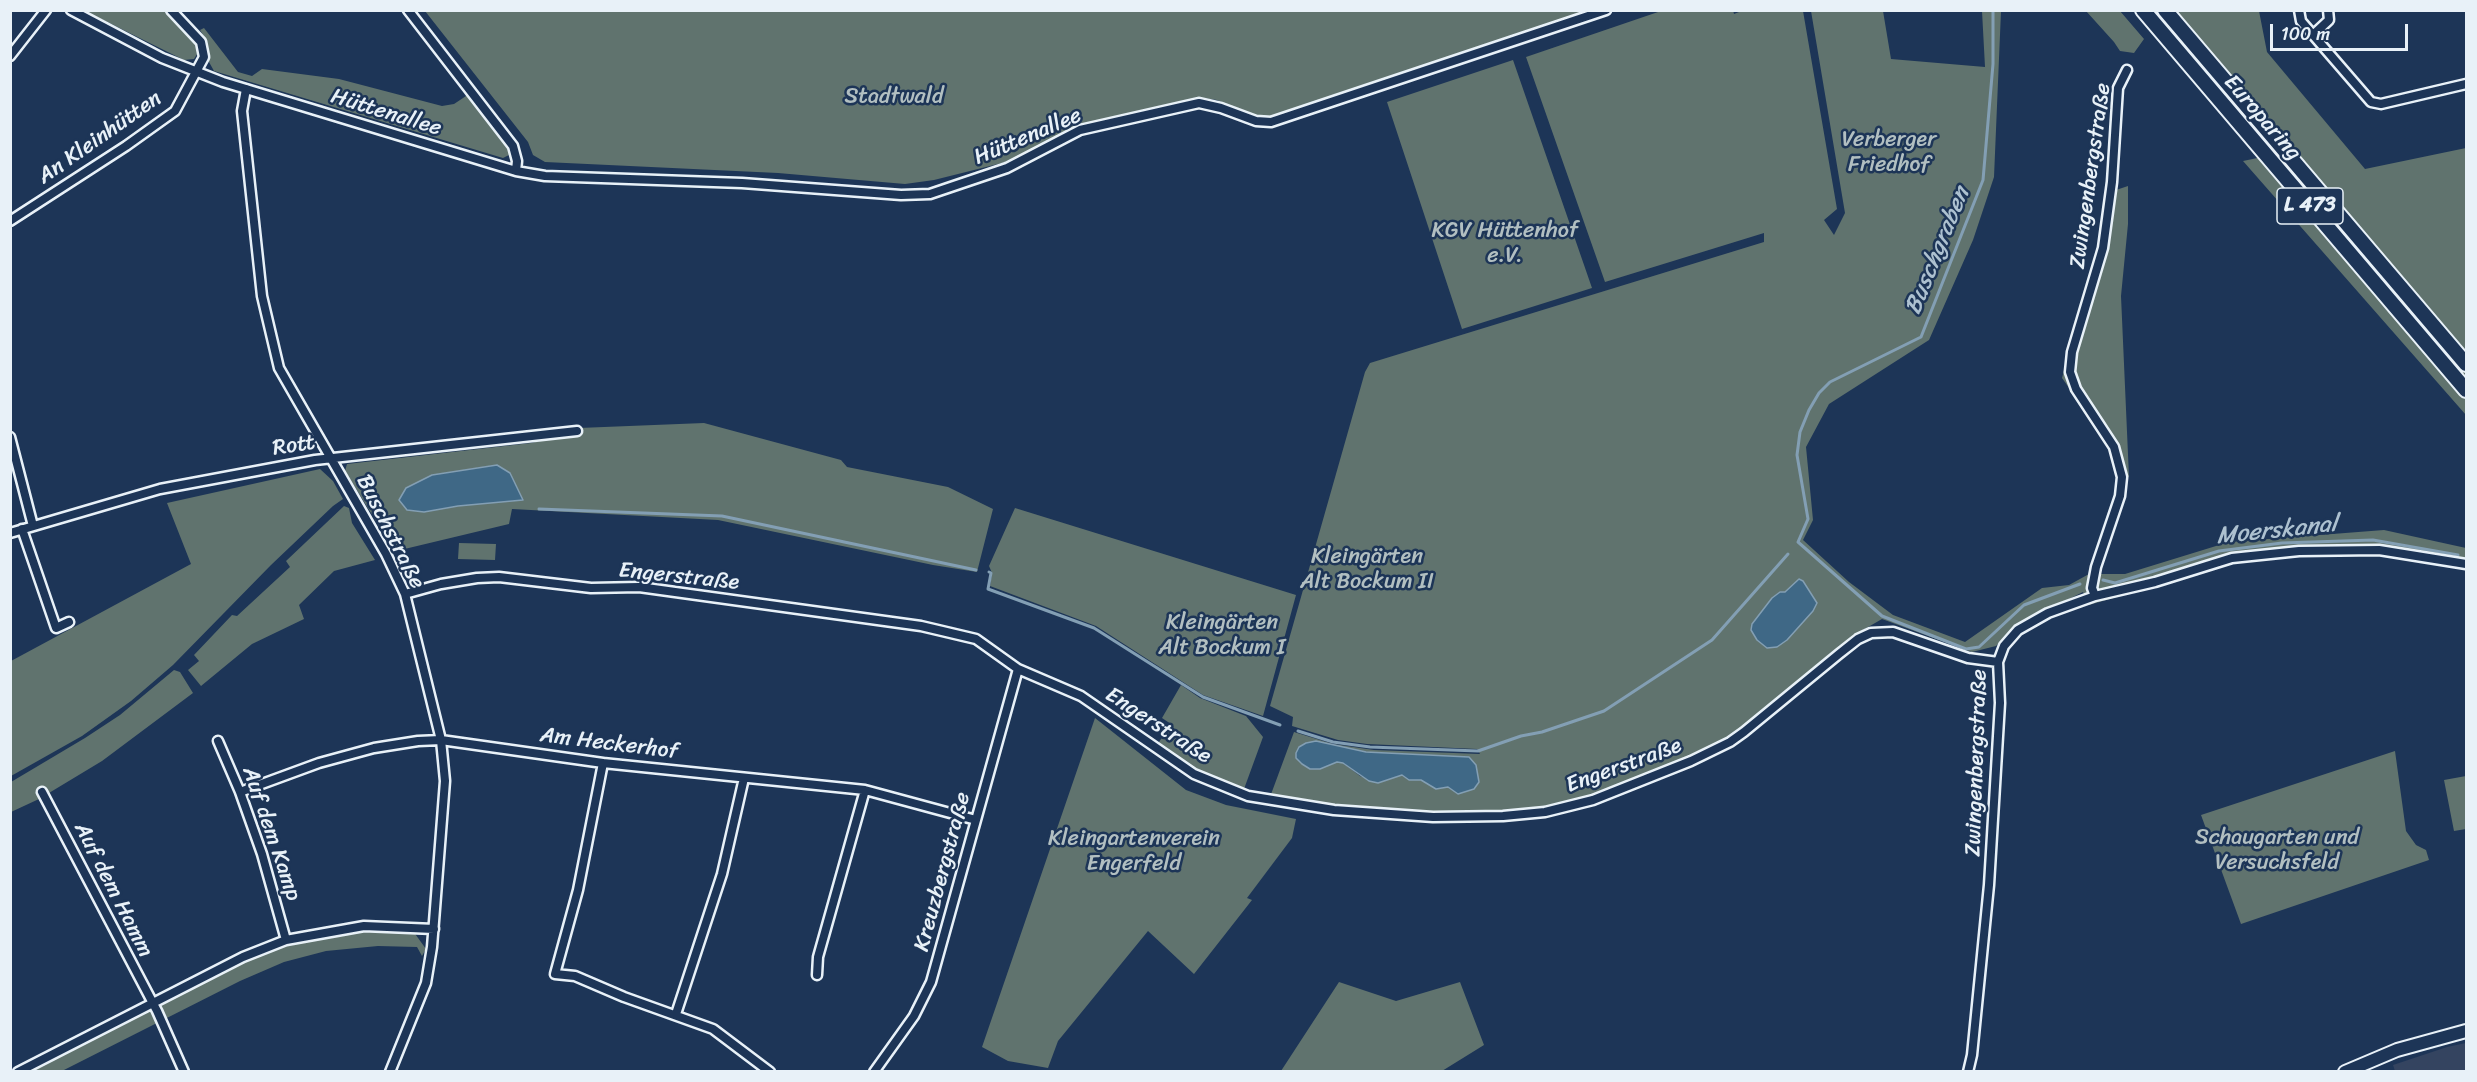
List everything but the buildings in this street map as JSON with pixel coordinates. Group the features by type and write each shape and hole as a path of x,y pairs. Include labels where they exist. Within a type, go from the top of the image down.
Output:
{"main road":[{"name":"Europaring","path":"2143,10 2466,390"},
{"name":"Europaring","path":"2165,10 2466,364"},
{"path":"2345,1071 2397,1050 2466,1031"}],"street":[{"path":"10,56 46,10"},
{"name":"Hüttenallee","path":"72,10 162,58 196,72 516,171 545,176 741,183 902,195 930,194 1007,168 1080,130 1199,104 1221,108 1256,121 1271,122 1606,10"},
{"name":"An Kleinhütten","path":"12,218 126,146 175,111 204,57 201,42 171,10"},
{"path":"408,10 513,146 517,161 516,171"},
{"path":"2299,10 2301,21 2371,102 2381,104 2466,84"},
{"path":"2313,34 2329,20 2328,10"},
{"name":"Zwingenbergstraße","path":"1968,1071 1972,1054 1989,885 2000,703 1998,662 2004,646 2018,630 2048,613 2095,596 2092,588 2096,567 2120,496 2122,477 2114,447 2076,388 2070,372 2077,333 2103,248 2111,193 2118,88 2127,70"},
{"name":"Buschstraße","path":"246,89 242,111 255,237 267,324 279,368 386,554 405,594 441,740 444,781 434,929 426,983 390,1071"},
{"name":"Rott","path":"10,533 160,489 315,460 577,431"},
{"path":"10,437 33,526"},
{"path":"22,529 56,628 69,622"},
{"path":"2095,596 2155,582 2232,558 2276,553 2379,550 2466,564"},
{"name":"Engerstraße","path":"405,594 441,584 499,577 591,588 639,587 921,626 976,639 1018,669 1081,696 1194,774 1248,796 1334,810 1433,817 1503,816 1545,812 1593,800 1691,761 1744,732 1858,639 1871,633 1893,632 1968,658 1998,662"},
{"name":"Kreuzbergstraße","path":"874,1071 914,1016 931,982 1018,669"},
{"name":"Am Heckerhof","path":"240,792 319,764 374,748 441,740 603,763 865,790 976,820"},
{"name":"Auf dem Kamp","path":"218,741 240,792 262,854 286,940"},
{"path":"603,763 578,890 555,974 575,976 624,997 713,1029 770,1071"},
{"path":"676,1014 722,874 744,778"},
{"path":"818,975 818,957 865,790"},
{"name":"Auf dem Hamm","path":"42,792 152,1004 184,1071"},
{"path":"18,1071 243,957 286,940 364,926 434,929"}],"shaded area":[{"path":"497,465 510,473 523,500 458,506 424,512 407,510 399,500 406,488 432,475"},
{"path":"1799,579 1803,581 1817,603 1813,611 1787,640 1777,647 1767,648 1757,640 1751,630 1752,624 1772,598 1780,592 1785,592"},
{"path":"1316,741 1366,752 1469,757 1476,765 1479,782 1474,789 1458,794 1448,787 1436,789 1421,780 1409,780 1402,775 1378,783 1369,781 1343,763 1337,762 1320,769 1310,769 1296,758 1296,753 1299,747"},
{"path":"2466,1043 2466,1071 2395,1071 2393,1065"}],"green space":[{"path":"1733,10 1734,14 1744,10 1803,11 1837,209 1824,220 1834,235 1845,213 1811,11 1883,11 1891,59 1985,67 1982,11 2001,11 1994,177 1973,240 1929,340 1829,404 1806,447 1813,520 1803,540 1849,582 1893,615 1965,642 2042,588 2069,585 2089,574 2125,574 2229,542 2384,530 2466,548 2466,568 2383,555 2287,556 2245,560 2089,605 2083,592 2017,625 1996,646 1972,652 1882,619 1856,634 1745,726 1717,744 1689,759 1587,799 1547,808 1497,813 1492,810 1421,812 1305,803 1270,797 1294,732 1333,744 1374,750 1480,754 1477,749 1367,744 1338,740 1292,726 1293,717 1270,706 1365,372 1370,363 1764,242 1764,233 1605,282 1526,57 1661,11","holes":["1326,745 1366,752 1468,791 1448,787 1436,789 1421,780 1409,780 1402,775 1378,783 1360,776 1343,763 1337,762 1310,769 1297,758"]},
{"path":"85,11 164,11 196,43 199,51 194,59 184,60"},
{"name":"Stadtwald","path":"425,11 1590,11 1263,120 1217,100 1202,98 1073,128 1014,160 934,180 905,184 778,173 545,162 533,155 528,142"},
{"path":"2086,11 2120,11 2144,39 2134,53 2120,51"},
{"path":"2174,11 2259,11 2267,52 2365,169 2466,148 2466,415 2243,161 2291,151"},
{"path":"204,28 238,72 252,76 262,69 339,79 442,106 454,104 469,94 510,146 511,151 503,158 214,71 209,62 207,41 200,30"},
{"name":"KGV Hüttenhof e.V.","path":"1513,60 1592,288 1462,329 1387,102"},
{"path":"2128,186 2128,224 2121,296 2129,477 2118,472 2111,447 2062,378 2071,344 2079,346 2104,265 2116,190"},
{"path":"704,423 841,460 847,467 948,487 993,509 977,572 718,520 512,509 509,524 392,552 384,534 345,471 347,464 531,443 579,432 579,428","holes":["496,465 458,506 424,512 432,475"]},
{"path":"320,469 333,481 343,499 271,565 173,665 131,701 82,736 11,776 11,661 191,564 167,503"},
{"path":"344,506 349,508 352,523 375,560 334,571 299,605 304,619 252,644 201,686 188,670 199,661 194,655 232,615 237,616 290,567 286,561"},
{"name":"Kleingärten Alt Bockum I","path":"1015,508 1296,595 1263,716 1203,695 1096,626 990,586 992,573 989,566"},
{"path":"459,543 496,544 495,560 458,559"},
{"path":"174,670 180,672 193,693 102,761 39,799 11,812 11,782 120,715"},
{"path":"1181,685 1200,698 1246,716 1263,737 1244,789 1195,770 1157,745 1171,724 1162,718"},
{"name":"Kleingartenverein Engerfeld","path":"1095,718 1186,790 1226,805 1296,819 1292,838 1247,898 1252,900 1194,974 1148,931 1058,1041 1048,1068 1008,1061 982,1047"},
{"name":"Schaugarten und Versuchsfeld","path":"2395,751 2406,831 2416,845 2426,850 2429,860 2241,924 2201,815"},
{"path":"2466,776 2466,829 2454,831 2444,780"},
{"path":"359,929 413,931 426,949 422,956 417,947 378,946 326,951 284,962 240,981 62,1071 28,1072 275,946"},
{"path":"1339,982 1396,1001 1460,982 1484,1045 1442,1071 1281,1071"}],"waterway":[{"name":"Buschgraben","path":"1993,10 1993,64 1983,180 1921,337 1830,382 1819,393 1809,410 1800,432 1797,455 1808,519 1798,542 1882,616 1966,649 1979,647 2024,605 2080,584"},
{"path":"539,509 722,516 976,570"},
{"name":"Moerskanal","path":"2103,580 2115,583 2219,551 2282,543 2373,540 2458,555"},
{"path":"1298,731 1333,742 1370,747 1478,751 1604,711 1712,640 1788,554"},
{"path":"989,572 991,573 988,589 1094,628 1203,697 1280,725"}],"park label":[{"name":"Verberger Friedhof","path":"1889,152"},
{"name":"Kleingärten Alt Bockum II","path":"1367,570"}]}
